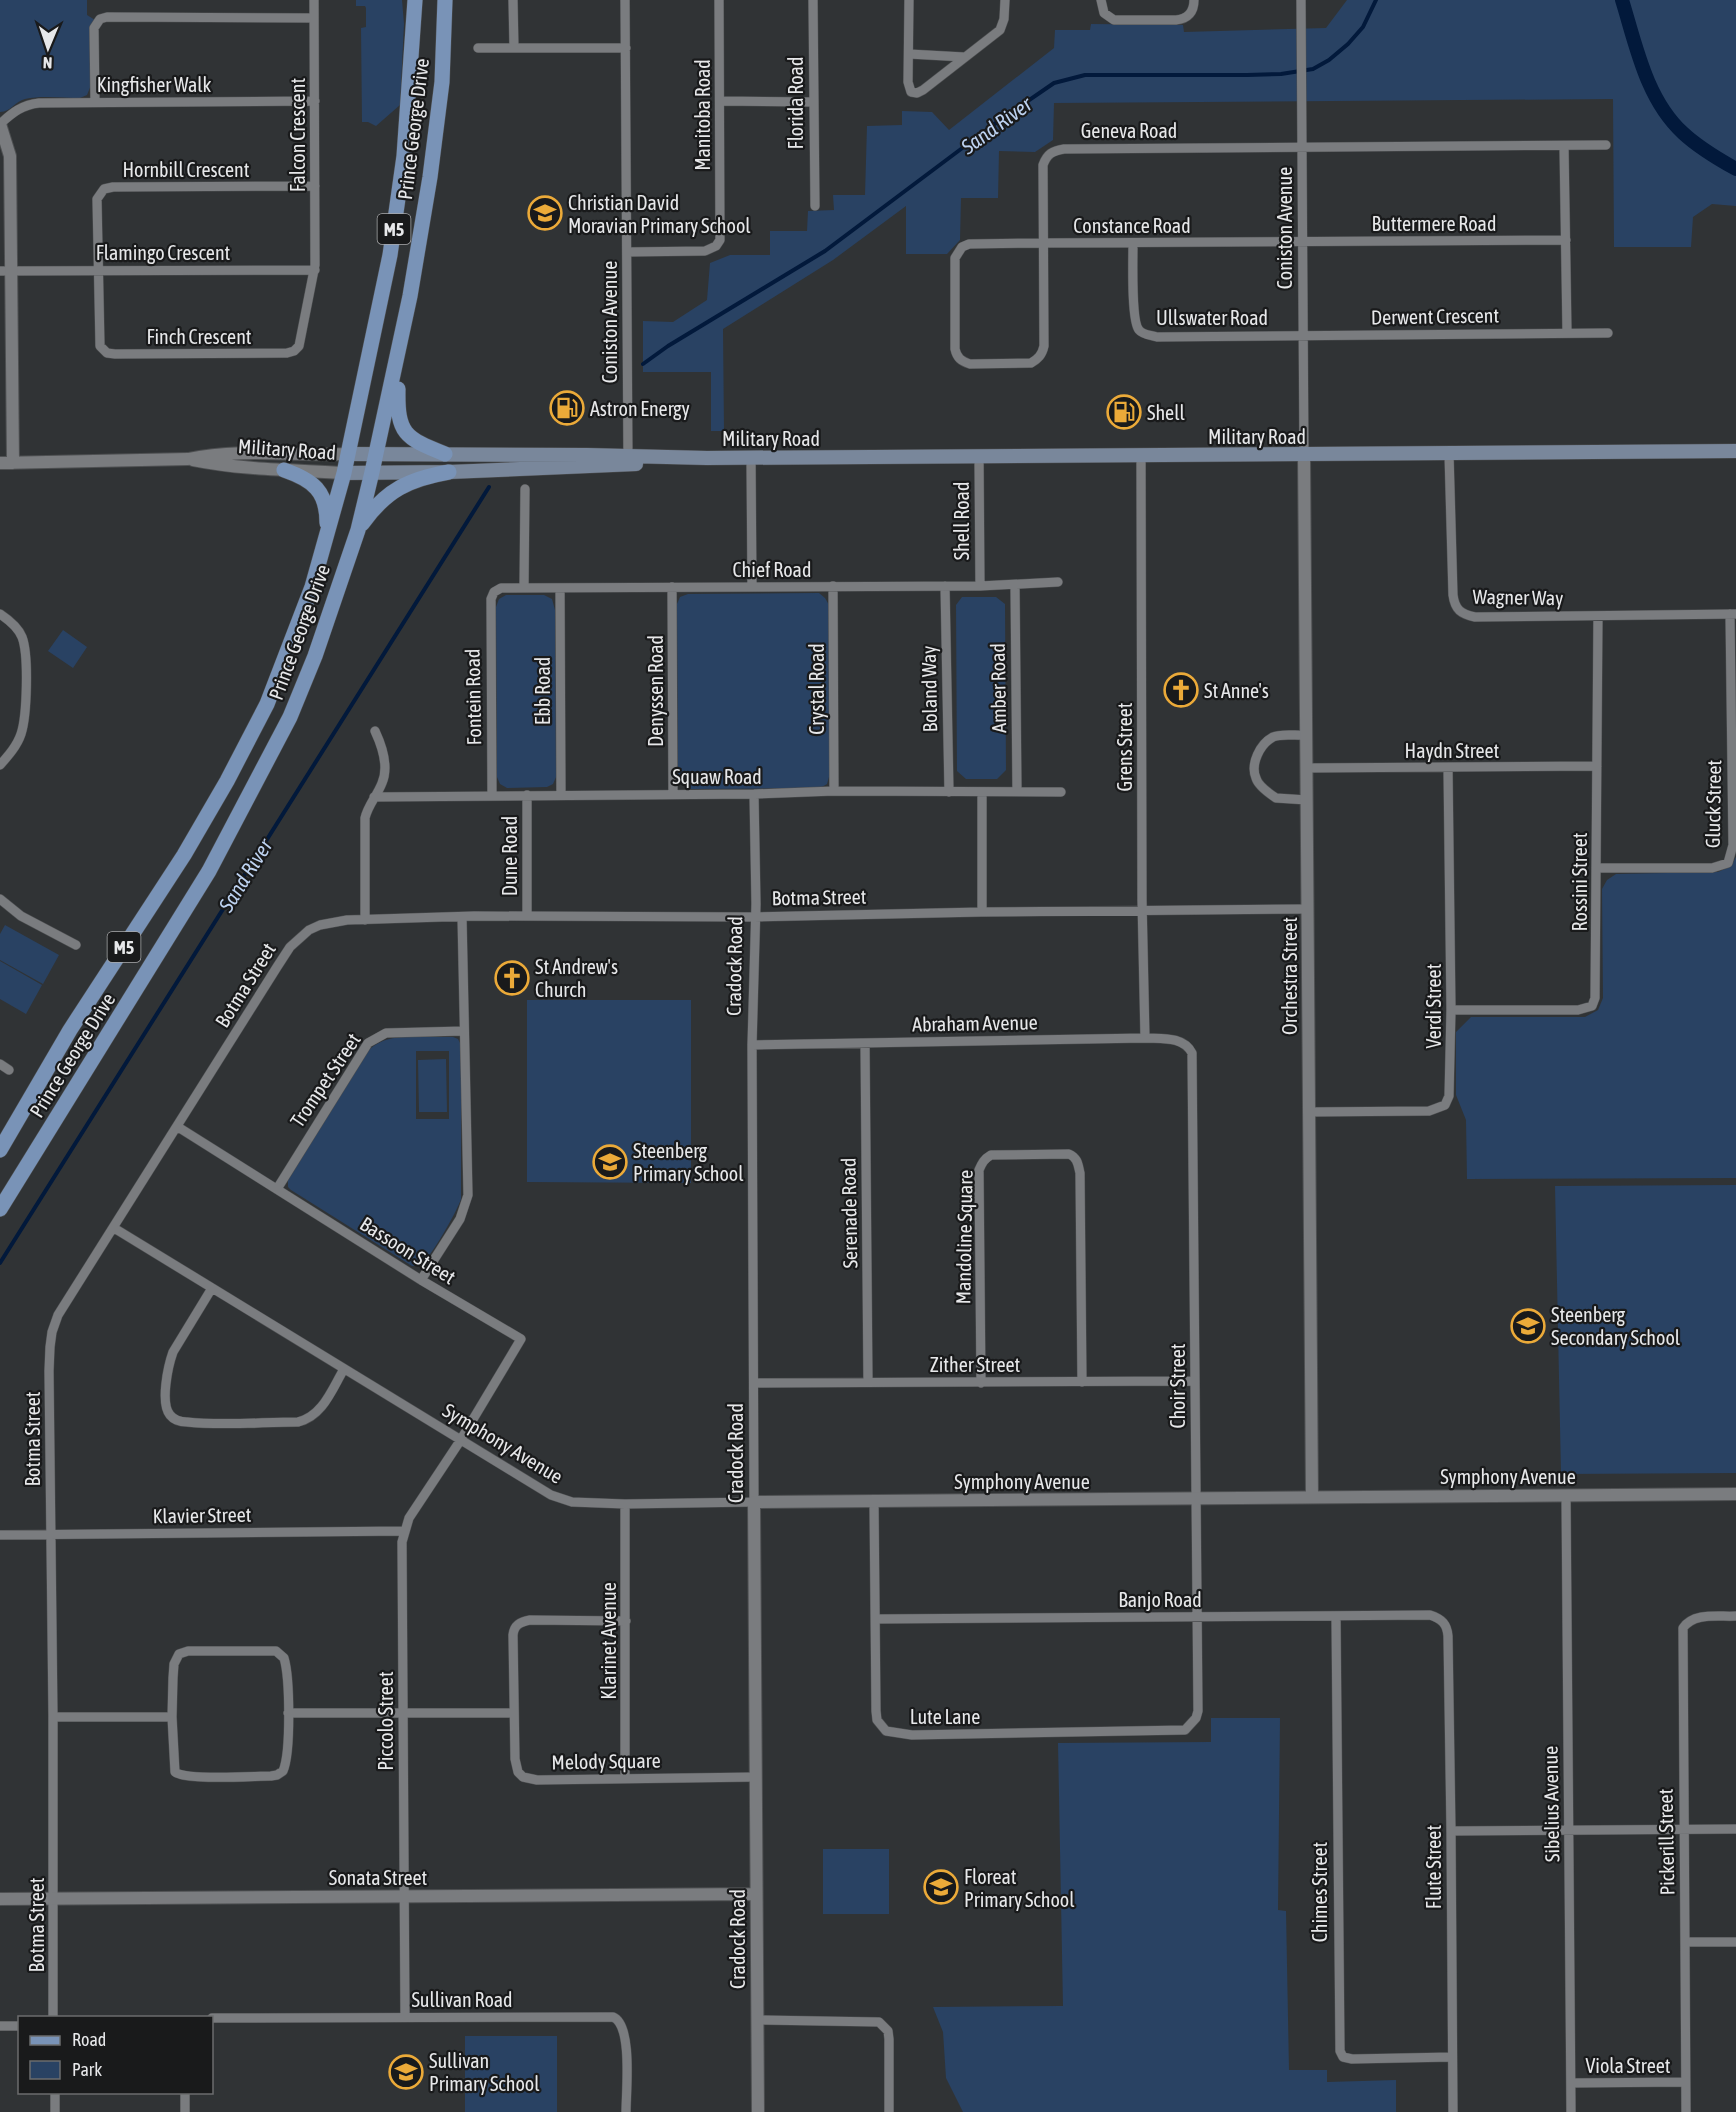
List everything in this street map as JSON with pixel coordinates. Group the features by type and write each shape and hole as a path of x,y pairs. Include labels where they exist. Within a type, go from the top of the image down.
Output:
{"main road":[{"name":"Prince George Drive","path":"0,1150 70,1030 184,855 227,781 267,704 312,587 344,473 390,255 404,156 415,0"},
{"name":"Prince George Drive","path":"0,1209 209,871 290,717 315,656 358,530 417,264 442,82 445,0"},
{"path":"402,338 397,408 401,426 417,443 445,454"},
{"name":"Military Road","path":"344,473 449,472 628,460 707,458 1736,451"},
{"name":"Military Road","path":"348,454 445,454 628,460"},
{"path":"284,470 309,481 323,498 327,514 325,544"},
{"path":"358,530 369,514 391,492 414,480 449,472"}],"street":[{"name":"Falcon Crescent","path":"314,0 315,270"},
{"path":"513,0 514,48"},
{"name":"Coniston Avenue","path":"625,0 628,460"},
{"name":"Manitoba Road","path":"627,252 705,251 716,246 720,234 719,0"},
{"name":"Florida Road","path":"813,0 815,206"},
{"path":"909,0 908,82 913,93 923,90 1000,30 1004,19 1005,0"},
{"path":"1101,0 1104,13 1114,20 1176,20 1183,19 1191,13 1194,0"},
{"name":"Coniston Avenue","path":"1301,0 1304,455"},
{"path":"95,102 94,28 100,19 107,17 314,18"},
{"path":"478,48 626,48"},
{"path":"909,54 964,57"},
{"name":"Kingfisher Walk","path":"0,124 16,109 31,104 315,101"},
{"path":"720,101 813,102"},
{"path":"0,124 10,156 6,271 6,463"},
{"path":"1302,147 1606,145"},
{"path":"1564,146 1567,332"},
{"name":"Geneva Road","path":"962,247 955,258 954,267 957,356 963,362 970,364 1031,363 1040,357 1044,346 1043,165 1048,154 1064,149 1302,147"},
{"name":"Hornbill Crescent","path":"97,270 97,199 101,192 108,188 315,186"},
{"name":"Buttermere Road","path":"1303,242 1566,240"},
{"name":"Constance Road","path":"962,247 969,244 1303,242"},
{"name":"Ullswater Road","path":"1133,243 1134,318 1139,331 1146,335 1157,337 1303,335"},
{"name":"Finch Crescent","path":"97,270 98,342 107,353 127,354 287,353 294,351 301,340 315,270"},
{"name":"Flamingo Crescent","path":"6,271 315,270"},
{"name":"Derwent Crescent","path":"1303,335 1608,333"},
{"name":"Military Road","path":"6,463 188,459 212,454 348,454"},
{"name":"Wagner Way","path":"1449,454 1453,595 1454,605 1458,611 1475,617 1733,614"},
{"name":"Orchestra Street","path":"1304,455 1312,1497"},
{"name":"Shell Road","path":"979,456 980,586"},
{"name":"Grens Street","path":"1142,456 1142,911 1145,1038"},
{"path":"751,458 752,587"},
{"name":"Military Road","path":"188,459 211,464 344,473"},
{"path":"525,489 525,588"},
{"name":"Chief Road","path":"490,599 494,592 501,588 980,586 1058,582"},
{"name":"Amber Road","path":"1015,585 1017,791"},
{"name":"Crystal Road","path":"833,586 834,791"},
{"name":"Boland Way","path":"945,586 949,792"},
{"name":"Denyssen Road","path":"672,587 674,794"},
{"name":"Ebb Road","path":"560,588 561,795"},
{"name":"Fontein Road","path":"490,599 492,795"},
{"path":"0,614 14,624 22,637 26,714 17,742 0,765"},
{"name":"Gluck Street","path":"1597,868 1713,868 1728,863 1733,845 1733,614"},
{"name":"Rossini Street","path":"1451,1010 1578,1010 1592,1006 1597,990 1598,616"},
{"path":"365,920 364,828 367,811 383,782 385,771 382,748 375,731"},
{"path":"1307,735 1278,736 1271,739 1256,756 1255,774 1258,781 1276,798 1307,800"},
{"name":"Haydn Street","path":"1307,768 1597,766"},
{"name":"Verdi Street","path":"1308,1113 1429,1111 1445,1105 1451,1086 1448,768"},
{"name":"Squaw Road","path":"374,797 754,794 834,791 1061,792"},
{"path":"982,793 982,912"},
{"name":"Cradock Road","path":"754,794 755,916 752,1045 758,2112"},
{"name":"Dune Road","path":"527,795 527,916"},
{"path":"0,901 21,916 76,945"},
{"name":"Botma Street","path":"53,2016 53,1717 49,1371 52,1332 58,1316 290,947 298,938 320,925 347,920 527,916 755,916 1308,909"},
{"path":"421,1280 460,1218 468,1195 462,917"},
{"name":"Trompet Street","path":"277,1189 368,1043 379,1035 395,1032 464,1031"},
{"name":"Abraham Avenue","path":"752,1045 1145,1038 1176,1040 1189,1047 1192,1053"},
{"name":"Serenade Road","path":"865,1043 868,1382"},
{"name":"Choir Street","path":"1192,1053 1198,1711 1196,1719"},
{"name":"Bassoon Street","path":"178,1127 421,1280 521,1339 460,1440"},
{"name":"Mandoline Square","path":"981,1383 979,1170 981,1164 990,1155 1069,1154 1074,1156 1078,1162 1080,1173 1082,1382"},
{"name":"Symphony Avenue","path":"114,1228 539,1490 562,1500 625,1504 1736,1494"},
{"path":"212,1287 173,1352 166,1373 166,1402 169,1413 176,1420 196,1423 308,1420 319,1410 344,1369"},
{"name":"Zither Street","path":"754,1383 1195,1381"},
{"name":"Piccolo Street","path":"405,2017 402,1573 404,1531 409,1518 460,1440"},
{"name":"Sibelius Avenue","path":"1566,1495 1571,2112"},
{"name":"Lute Lane","path":"874,1501 876,1712 877,1720 886,1731 922,1735 1185,1730 1196,1719"},
{"name":"Klarinet Avenue","path":"625,1504 626,1779"},
{"name":"Klavier Street","path":"0,1535 404,1531"},
{"name":"Banjo Road","path":"876,1619 1430,1616 1444,1622"},
{"name":"Pickerill Street","path":"1686,2112 1683,1628 1688,1621 1697,1617 1736,1616"},
{"name":"Chimes Street","path":"1336,1617 1340,2051 1343,2057 1352,2059 1452,2057"},
{"name":"Melody Square","path":"626,1621 535,1620 518,1623 515,1626 513,1713 515,1759 518,1772 523,1777 537,1780 756,1777"},
{"name":"Flute Street","path":"1444,1622 1448,1636 1453,2112"},
{"path":"236,1650 279,1653 286,1661 288,1713 287,1760 283,1771 277,1775 207,1777 179,1775 173,1768 174,1664 179,1654 188,1651 236,1650"},
{"path":"288,1713 513,1713"},
{"path":"53,1717 172,1717"},
{"path":"1451,1831 1736,1829"},
{"name":"Sonata Street","path":"0,1899 756,1894"},
{"path":"1686,1942 1736,1942"},
{"name":"Sullivan Road","path":"213,2019 607,2016 617,2019 626,2041 626,2112"},
{"path":"757,2020 879,2022 888,2031 889,2039 889,2112"},
{"path":"0,2026 18,2026"},
{"name":"Viola Street","path":"1571,2083 1685,2082"},
{"path":"55,2094 55,2112"},
{"path":"185,2094 185,2112"}],"green space":[{"path":"0,0 87,0 87,15 95,20 90,27 91,85 87,95 80,98 25,99 0,112"},
{"path":"356,0 402,0 404,24 400,105 376,126 362,122 361,28 366,27 366,8 356,6"},
{"path":"1347,0 1736,0 1736,206 1712,204 1693,217 1691,247 1614,247 1613,99 1054,103 1053,140 1035,152 999,151 998,198 961,198 960,240 947,254 906,254 906,206 833,260 723,329 724,431 711,431 711,372 643,372 643,321 673,322 707,300 710,263 730,255 770,255 770,231 807,231 808,211 834,210 833,195 865,195 867,126 902,125 902,111 932,112 949,130 1054,48 1055,30 1090,30 1091,24 1183,25 1184,32 1326,28"},
{"path":"819,593 829,605 829,777 827,784 820,788 691,789 682,785 678,778 677,604 680,597 688,594"},
{"path":"506,595 544,595 552,599 555,610 556,777 553,784 547,787 507,788 500,784 497,777 496,607 499,599"},
{"path":"962,597 996,597 1005,604 1006,770 997,779 966,779 957,771 956,605"},
{"path":"63,630 87,647 73,668 48,651"},
{"path":"1736,857 1736,1178 1467,1179 1466,1120 1456,1095 1456,1032 1471,1017 1585,1017 1598,1010 1603,998 1602,889 1607,880 1616,874 1718,872 1731,866"},
{"path":"5,925 59,955 43,984 0,960 0,934"},
{"path":"0,961 42,985 26,1014 0,999"},
{"path":"527,1000 691,1000 691,1183 527,1182"},
{"path":"408,1036 458,1039 461,1045 461,1199 431,1253 421,1264 412,1266 291,1190 288,1187 288,1180 368,1051 376,1044","holes":["416,1051 449,1051 449,1119 416,1119"]},
{"path":"446,1059 447,1112 419,1112 418,1060"},
{"path":"1736,1185 1736,1473 1561,1474 1555,1186"},
{"path":"1211,1718 1280,1718 1278,1910 1286,1911 1289,2070 1327,2070 1327,2082 1396,2080 1396,2112 963,2112 946,2078 943,2032 933,2007 1063,2006 1058,1743 1211,1742"},
{"path":"823,1849 889,1849 889,1914 823,1914"},
{"path":"465,2036 557,2036 557,2112 465,2112"}],"waterway":[{"name":"Sand River","path":"643,364 668,346 825,251 993,125 1054,83 1085,75 1247,75 1281,74 1313,69 1329,60 1348,44 1363,27 1376,0"},
{"path":"1622,0 1644,71 1651,88 1670,119 1689,138 1736,169"},
{"name":"Sand River","path":"0,1263 489,487"}],"place":[{"name":"Christian David Moravian Primary School","path":"545,213"},
{"name":"Astron Energy","path":"567,408"},
{"name":"Shell","path":"1124,412"},
{"name":"St Anne's","path":"1181,690"},
{"name":"St Andrew's Church","path":"512,978"},
{"name":"Steenberg Primary School","path":"610,1162"},
{"name":"Steenberg Secondary School","path":"1528,1326"},
{"name":"Floreat Primary School","path":"941,1887"},
{"name":"Sullivan Primary School","path":"406,2072"}]}
